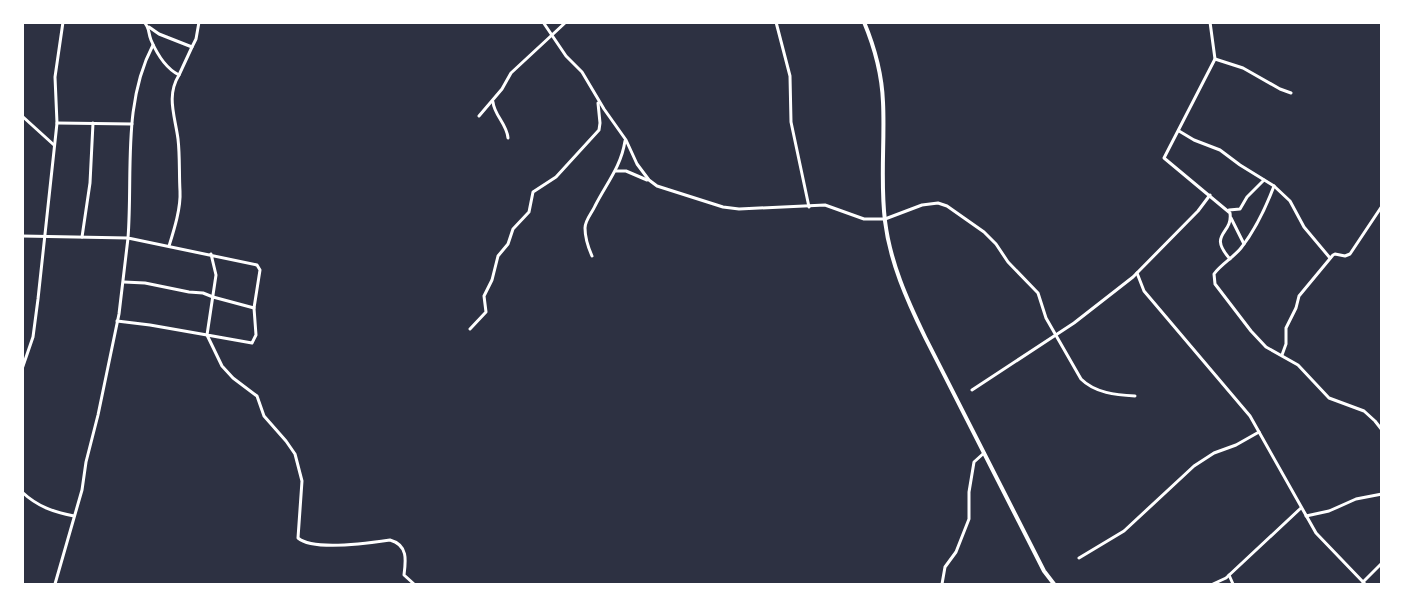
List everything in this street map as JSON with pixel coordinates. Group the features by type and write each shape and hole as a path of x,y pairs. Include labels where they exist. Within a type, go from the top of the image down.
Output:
{"main road":[{"path":"864,22 873,50 884,101 883,183 885,219 892,259 910,307 1044,572 1054,585"}],"street":[{"path":"22,369 33,337 36,315 55,146 57,123 55,77 63,22"},
{"path":"144,22 159,34 192,47"},
{"path":"169,246 180,191 178,140 172,111 172,98 179,75 198,32 199,22"},
{"path":"543,22 566,57 582,72 649,180"},
{"path":"479,116 493,100 509,75 566,22"},
{"path":"776,22 790,76 791,122 809,207"},
{"path":"1210,22 1215,59 1164,160 1229,210 1244,244"},
{"path":"149,27 153,45 163,62 179,75"},
{"path":"56,585 82,490 117,321 124,282 128,238 133,104 142,69 153,45"},
{"path":"1215,59 1243,68 1280,89 1292,93"},
{"path":"470,329 486,312 484,298 492,280 498,256 510,242 513,229 530,212 533,192 561,172 599,130 598,99"},
{"path":"493,100 493,108 506,128 508,138"},
{"path":"22,116 55,146"},
{"path":"57,123 132,124"},
{"path":"82,237 90,183 93,123"},
{"path":"1179,131 1194,140 1220,150 1274,186 1290,201 1304,227 1330,258"},
{"path":"591,256 585,225 598,197 608,185 623,155 626,140"},
{"path":"615,171 626,171 665,189 723,207 740,209 825,205 864,219 885,219 911,208 938,203 947,206 996,244 1008,262 1038,293 1044,314 1081,379 1105,392 1135,396"},
{"path":"1229,210 1240,209 1247,197 1264,180"},
{"path":"1274,186 1265,208 1244,244 1216,272 1215,284 1257,339 1266,347 1298,365 1329,398 1364,411 1382,430"},
{"path":"972,390 1074,323 1137,273 1198,211 1210,195"},
{"path":"1282,355 1286,344 1286,328 1298,304 1299,296 1330,258 1335,254 1345,256 1350,254 1382,206"},
{"path":"1230,259 1221,248 1220,241 1231,218"},
{"path":"22,236 128,238 211,254 259,267 254,308 256,330 252,343 117,321"},
{"path":"211,254 216,275 207,335 222,366 233,378 257,396 264,416 295,454 302,482 298,537 309,543 345,545 390,540 395,542 402,547 406,558 404,574 414,585"},
{"path":"1137,273 1144,291 1250,416 1320,539 1364,583 1382,563"},
{"path":"124,282 200,292 254,308"},
{"path":"1079,558 1124,531 1194,466 1214,453 1236,445 1258,432"},
{"path":"942,585 945,567 956,552 969,519 969,492 974,462 984,453"},
{"path":"22,492 50,511 75,516"},
{"path":"1306,516 1329,511 1356,499 1382,494"},
{"path":"1213,585 1229,575 1301,508"},
{"path":"1229,575 1233,585"}]}
